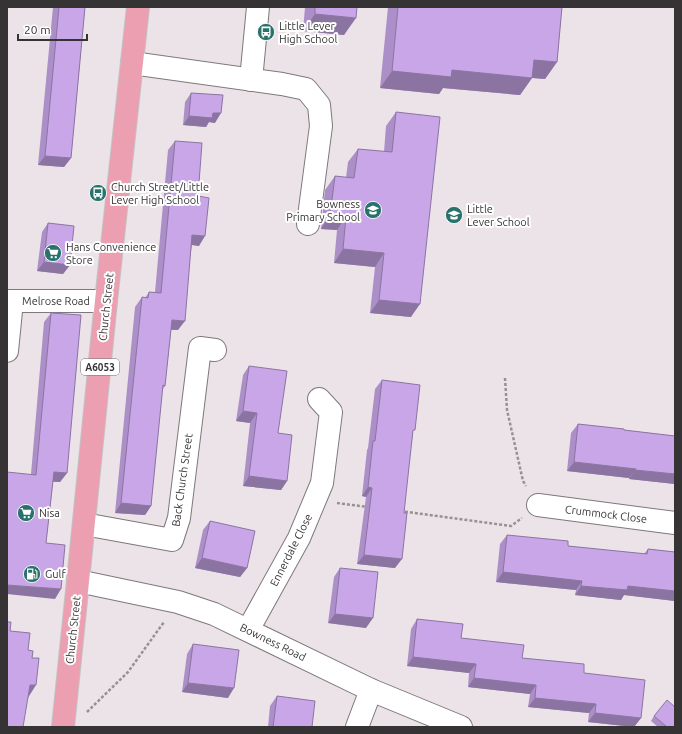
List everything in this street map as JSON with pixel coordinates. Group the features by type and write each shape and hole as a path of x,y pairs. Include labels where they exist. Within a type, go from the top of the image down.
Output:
{"main road":[{"name":"Church Street","path":"63,727 106,301 138,7"}],"street":[{"path":"251,80 258,7"},
{"path":"132,63 282,84 306,89 319,105 321,126 308,224"},
{"path":"7,351 10,301"},
{"name":"Melrose Road","path":"10,301 106,301"},
{"name":"Back Church Street","path":"84,524 172,540 179,518 200,348 215,350"},
{"name":"Ennerdale Close","path":"248,630 299,538 322,483 331,412 319,399"},
{"name":"Crummock Close","path":"538,505 675,523"},
{"name":"Bowness Road","path":"78,581 178,602 214,614 371,690 460,727"},
{"path":"356,727 371,690"}],"path":[{"path":"394,510 511,526 538,505 523,481 507,410 505,378"},
{"path":"315,500 370,507"},
{"path":"83,716 128,672 178,602"}],"building":[{"path":"59,7 85,7 71,158 45,156"},
{"path":"315,7 357,7 356,18 315,14"},
{"path":"398,7 562,7 557,62 534,60 532,78 452,70 451,77 392,71"},
{"path":"191,93 223,95 221,113 213,113 212,118 189,116"},
{"name":"Bowness Primary School","path":"396,112 440,117 420,304 379,300 384,253 343,249 346,217 330,215 335,176 354,178 358,149 392,152"},
{"path":"175,141 202,143 198,196 209,198 205,236 192,235 185,321 172,320 165,386 163,385 151,506 121,503 142,297 148,298 149,292 161,293"},
{"path":"48,223 74,226 70,265 44,262"},
{"path":"51,313 81,315 67,473 54,472 46,543 65,545 61,589 7,585 7,472 36,475"},
{"path":"249,366 287,371 278,433 292,435 287,481 249,476 257,413 243,411"},
{"path":"382,380 420,385 415,430 413,430 404,513 407,513 402,559 364,555 372,488 368,487"},
{"path":"578,424 675,436 675,474 574,462"},
{"path":"210,521 255,531 247,568 202,558"},
{"path":"507,535 568,541 568,546 647,554 648,549 675,552 675,591 628,586 627,590 581,586 582,581 503,572"},
{"path":"340,568 378,572 373,618 335,614"},
{"path":"417,619 463,624 461,638 524,645 522,658 584,664 584,673 645,680 641,718 595,713 596,704 535,698 536,685 474,678 476,664 413,657"},
{"path":"7,622 11,622 10,631 30,633 28,650 33,651 32,658 39,658 36,685 30,685 23,727 7,727"},
{"path":"193,644 239,650 234,688 188,683"},
{"path":"277,696 315,701 312,727 273,727"},
{"path":"667,700 675,707 675,727 667,727 654,716"}],"place":[{"name":"Little Lever High School","path":"266,32"},
{"name":"Church Street/Little Lever High School","path":"98,193"},
{"name":"Bowness Primary School","path":"373,210"},
{"name":"Little Lever School","path":"454,215"},
{"name":"Hans Convenience Store","path":"53,253"},
{"name":"Nisa","path":"26,513"},
{"name":"Gulf","path":"32,574"}]}
